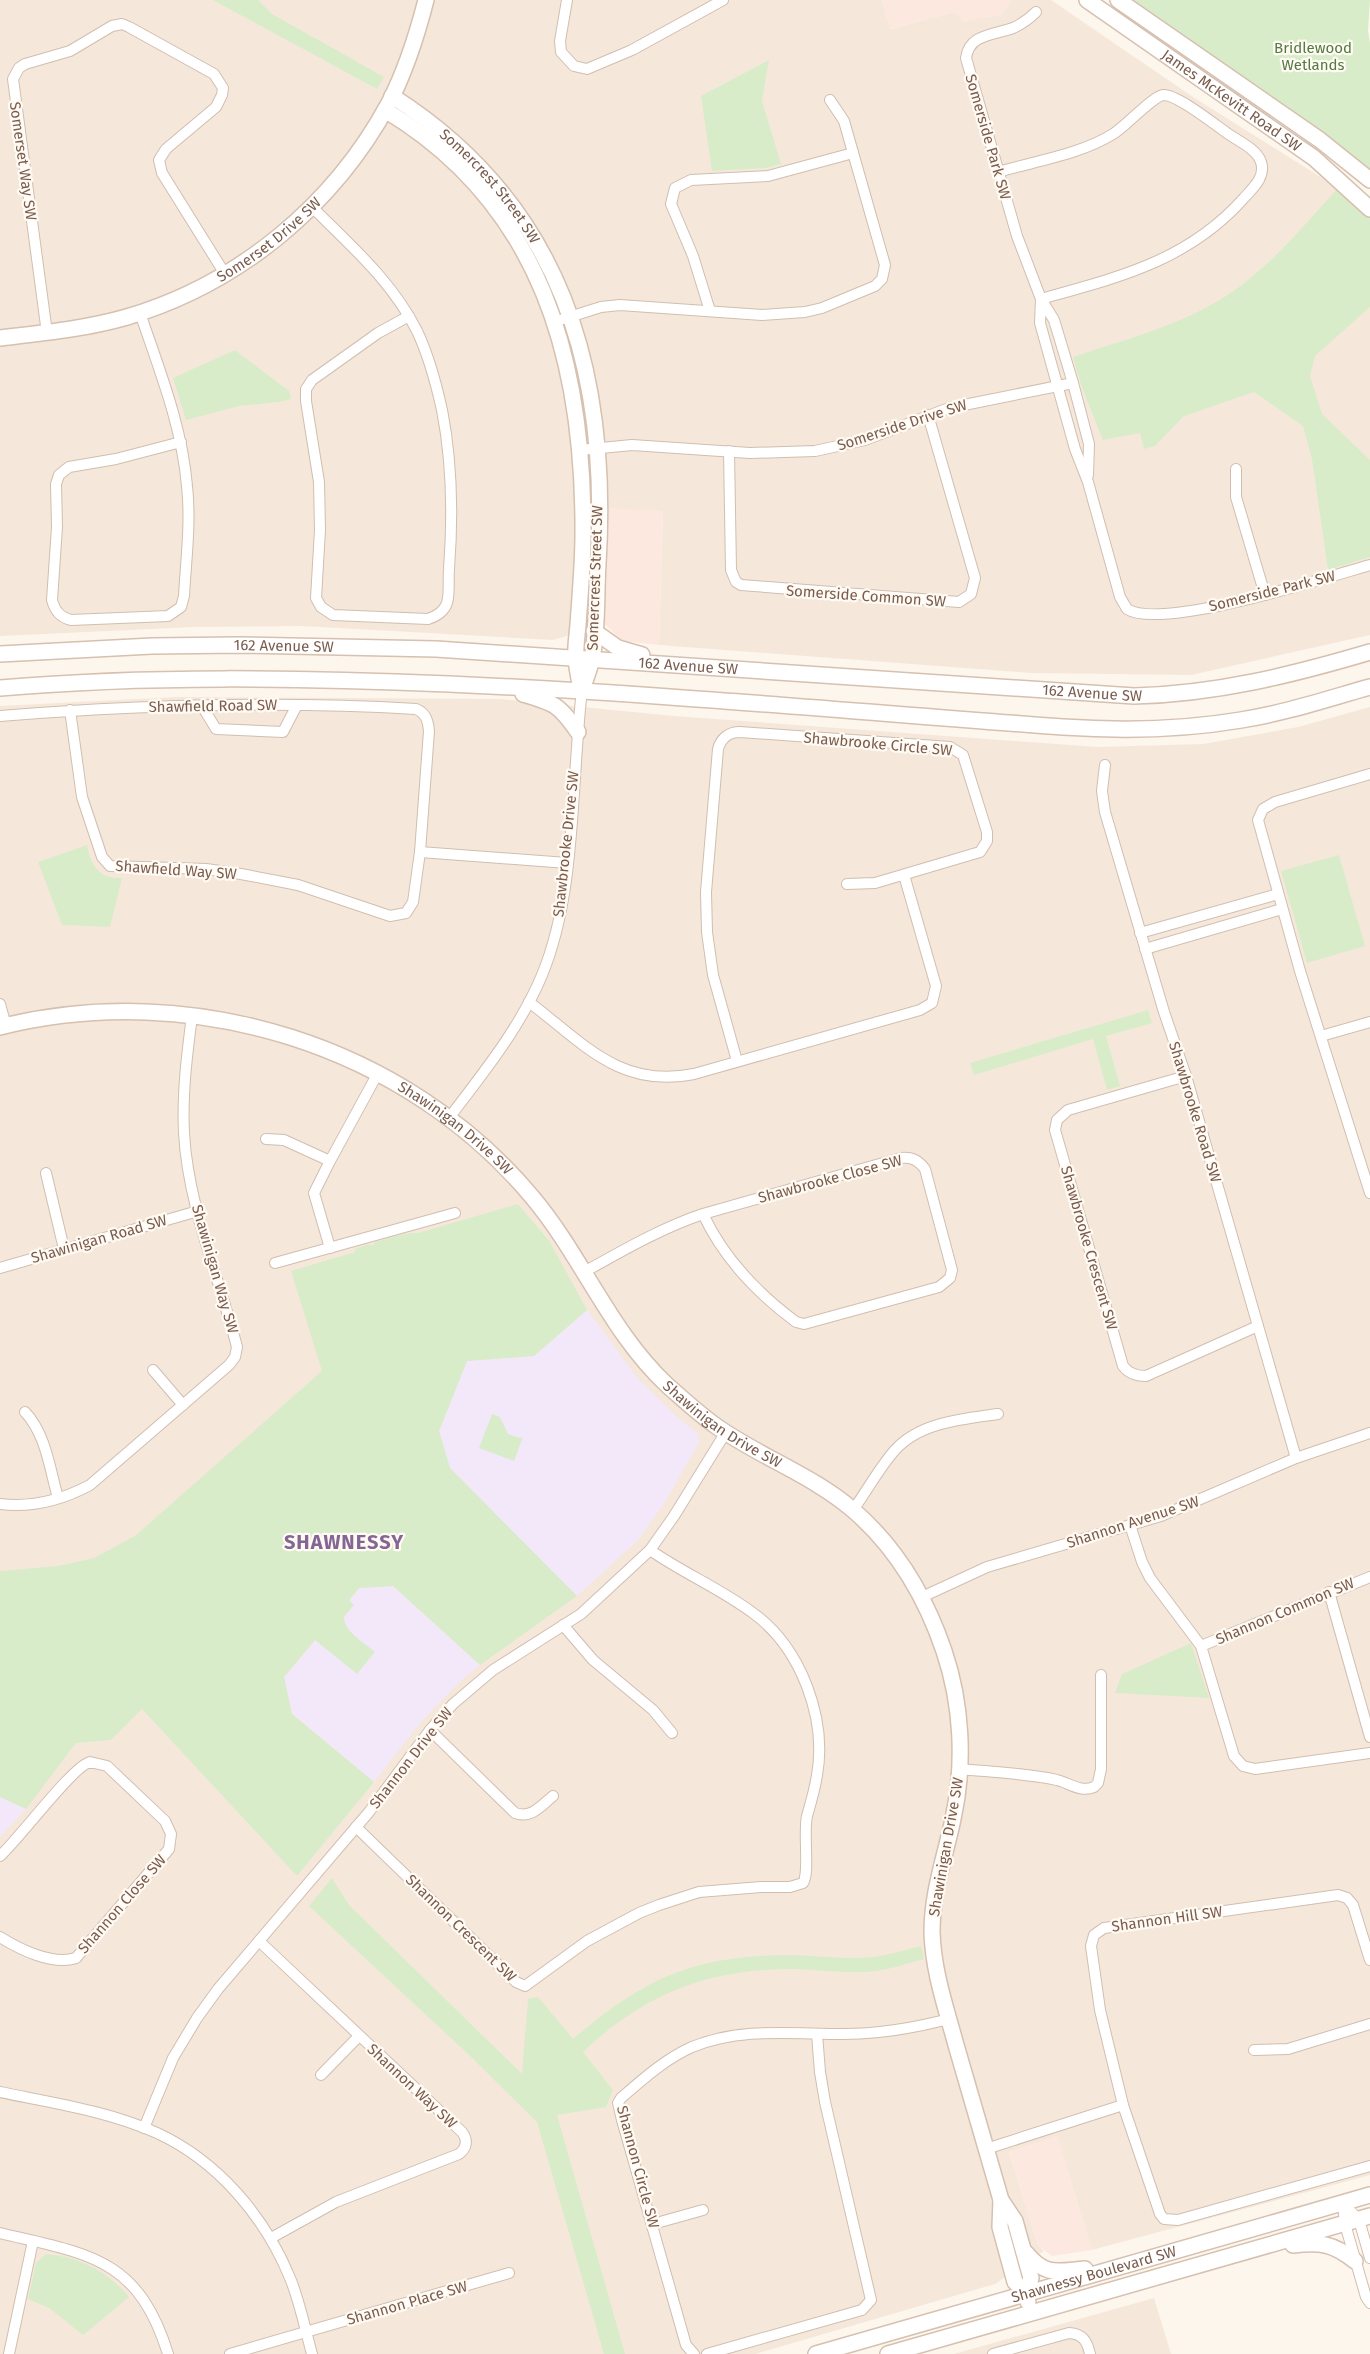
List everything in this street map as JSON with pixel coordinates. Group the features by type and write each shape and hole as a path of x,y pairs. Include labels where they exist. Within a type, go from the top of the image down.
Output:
{"main road":[{"name":"Somerset Drive SW","path":"0,338 94,326 140,313 177,299 226,274 266,246 312,207 354,158 392,96 414,44 426,0"},
{"name":"James McKevitt Road SW","path":"1087,0 1314,158 1370,208"},
{"name":"James McKevitt Road SW","path":"1118,0 1320,140 1370,180"},
{"name":"Somercrest Street SW","path":"392,96 422,115 450,137 502,191 537,242 552,271 570,316 586,378 596,448 600,536 592,658 582,690"},
{"name":"Somercrest Street SW","path":"385,110 441,151 484,194 511,230 530,263 555,321 568,366 580,450 583,536 575,657 582,690"},
{"path":"594,631 618,648 680,665"},
{"name":"162 Avenue SW","path":"0,654 152,646 299,645 492,652 1081,694 1141,696 1205,691 1254,684 1370,652"},
{"path":"0,688 157,679 262,678 495,686 582,690 1063,727 1129,730 1188,727 1242,720 1296,708 1370,687"},
{"path":"495,686 550,702 561,708 578,732"},
{"name":"Shawinigan Drive SW","path":"3,1027 34,1020 107,1012 192,1016 251,1026 296,1038 378,1072 449,1118 474,1138 519,1182 562,1235 619,1329 665,1382 726,1432 800,1474 853,1510 888,1548 922,1596 951,1676 959,1720 960,1769 954,1816 937,1879 932,1918 935,1966 1001,2200 1015,2222 1032,2278 1026,2294"},
{"name":"Shawnessy Boulevard SW","path":"816,2354 1370,2195"},
{"name":"Shawinigan Drive SW","path":"1001,2200 1000,2227 1015,2282 1026,2294 1031,2313"},
{"name":"Shawnessy Boulevard SW","path":"888,2354 1365,2218"},
{"path":"1245,2252 1303,2244 1326,2244 1363,2259"},
{"path":"1023,2250 1037,2267 1044,2269 1066,2272 1118,2267"}],"street":[{"path":"567,0 560,41 561,52 574,66 587,69 632,50 723,0"},
{"name":"Somerside Park SW","path":"1036,12 1022,24 976,39 966,52 967,63 1018,236 1041,299 1054,320 1073,383 1089,444 1088,482"},
{"name":"Somerset Way SW","path":"48,333 13,79 19,68 25,64 70,51 112,26 122,24 129,27 214,74 223,88 216,107 166,149 159,160 162,173 226,274"},
{"path":"998,172 1097,142 1130,122 1153,99 1166,95 1175,98 1217,126 1256,154 1261,161 1262,171 1257,183 1233,210 1189,245 1167,258 1126,275 1041,299"},
{"path":"555,321 601,307 620,305 762,315 805,312 834,304 878,283 885,273 885,265 844,121 830,100"},
{"path":"710,311 693,256 671,204 675,188 691,180 768,176 853,152"},
{"path":"312,207 378,272 409,316 428,357 442,412 451,502 447,602 440,614 428,619 333,615 321,608 316,598 320,530 319,482 306,401 306,389 312,380 378,333 409,316"},
{"name":"Somerside Park SW","path":"1041,299 1040,323 1057,386 1075,449 1088,482 1120,597 1127,609 1142,614 1198,610 1265,595 1370,565"},
{"path":"140,313 181,442 189,514 184,596 181,607 168,616 71,620 62,617 57,613 52,600 57,527 56,484 59,475 69,467 116,460 181,442"},
{"name":"Somerside Drive SW","path":"580,450 632,445 787,454 815,451 865,440 928,415 969,403 1073,383"},
{"name":"Somerside Common SW","path":"729,451 730,570 736,582 741,585 959,602 971,594 975,578 928,415"},
{"path":"1236,469 1236,497 1265,595"},
{"name":"Shawbrooke Drive SW","path":"449,1118 510,1035 542,974 555,935 563,902 582,690"},
{"path":"202,706 216,728 283,732 297,705"},
{"name":"Shawfield Road SW","path":"0,716 70,710 297,705 416,709 425,715"},
{"name":"Shawfield Way SW","path":"70,710 82,797 102,857 110,866 206,869 241,874 298,886 394,917 406,913 411,906 420,852 429,731 425,715"},
{"name":"Shawbrooke Circle SW","path":"737,1062 713,974 705,913 718,749 725,737 733,732 740,732 950,747 959,751 968,764 987,832 984,847 976,854 904,875"},
{"name":"Shawbrooke Road SW","path":"1105,764 1102,791 1105,812 1140,933 1186,1076 1296,1458"},
{"path":"1370,774 1275,802 1263,809 1258,820 1282,909 1370,1193"},
{"path":"420,852 567,863"},
{"path":"529,1002 595,1055 617,1067 651,1076 674,1077 737,1062 920,1010 932,1003 936,986 904,875 875,883 847,884"},
{"path":"1140,933 1278,894"},
{"path":"1145,949 1282,909"},
{"path":"0,1004 3,1027"},
{"name":"Shawinigan Way SW","path":"0,1504 27,1505 58,1498 78,1491 101,1477 229,1365 237,1352 198,1211 186,1159 183,1116 192,1016"},
{"path":"1321,1036 1370,1022"},
{"path":"330,1248 314,1193 378,1072"},
{"name":"Shawbrooke Crescent SW","path":"1186,1076 1068,1110 1061,1114 1057,1120 1055,1130 1063,1159 1126,1371 1146,1376 1258,1326"},
{"path":"266,1138 284,1140 330,1161"},
{"name":"Shawbrooke Close SW","path":"584,1272 649,1237 703,1214 908,1158 915,1160 925,1169 952,1270 950,1278 939,1287 804,1324 788,1316 751,1284 729,1258 703,1214"},
{"path":"46,1172 64,1249"},
{"name":"Shawinigan Road SW","path":"0,1268 198,1211"},
{"path":"275,1263 455,1213"},
{"path":"153,1370 184,1404"},
{"path":"25,1412 31,1418 41,1439 58,1498"},
{"path":"853,1510 894,1450 903,1442 941,1423 998,1414"},
{"name":"Shannon Drive SW","path":"144,2128 173,2058 197,2018 356,1827 430,1730 453,1704 493,1670 598,1600 650,1550 674,1516 726,1432"},
{"name":"Shannon Avenue SW","path":"922,1596 987,1566 1130,1525 1196,1502 1296,1458 1370,1433"},
{"path":"1130,1525 1142,1562 1150,1578 1201,1646 1234,1756 1243,1766 1255,1769 1370,1753"},
{"name":"Shannon Crescent SW","path":"356,1827 516,1982 525,1986 587,1941 639,1913 659,1905 699,1892 761,1886 790,1887 803,1883 808,1873 805,1857 805,1824 818,1775 819,1755 812,1703 793,1657 780,1639 754,1614 650,1550"},
{"name":"Shannon Common SW","path":"1201,1646 1329,1592 1370,1577"},
{"path":"1329,1592 1370,1737"},
{"path":"563,1625 593,1660 653,1710 672,1733"},
{"path":"960,1769 1042,1777 1059,1780 1080,1788 1094,1787 1098,1782 1101,1769 1101,1675"},
{"path":"430,1730 515,1813 526,1816 553,1796"},
{"name":"Shannon Close SW","path":"0,1856 22,1835 76,1770 90,1762 107,1766 165,1822 172,1837 169,1849 76,1958 60,1960 43,1956 0,1937"},
{"name":"Shannon Hill SW","path":"1370,1960 1353,1905 1347,1898 1338,1895 1098,1930 1092,1939 1092,1955 1100,2010 1122,2104 1160,2214 1164,2219 1170,2221 1370,2166"},
{"name":"Shannon Way SW","path":"260,1940 462,2132 466,2138 466,2146 459,2154 336,2202 271,2238"},
{"name":"Shannon Circle SW","path":"694,2354 686,2345 622,2120 618,2103 621,2098 650,2073 693,2047 718,2040 759,2033 876,2033 915,2028 949,2019"},
{"path":"1254,2050 1288,2049 1370,2024"},
{"path":"707,2354 862,2310 871,2300 825,2102 817,2034"},
{"path":"321,2075 359,2036"},
{"path":"0,2092 104,2114 144,2128 168,2139 208,2166 243,2200 271,2238 290,2279 312,2354"},
{"path":"986,2149 1122,2104"},
{"path":"1343,2203 1365,2218 1363,2259 1366,2296 1370,2303"},
{"path":"1343,2203 1345,2224 1363,2259"},
{"path":"653,2224 703,2210"},
{"path":"0,2233 65,2247 91,2256 130,2281 156,2319 168,2354"},
{"path":"9,2354 33,2241"},
{"name":"Shannon Place SW","path":"230,2354 509,2273"},
{"path":"994,2354 1069,2332 1081,2335 1084,2338 1090,2354"}],"shaded area":[{"path":"0,0 882,0 891,29 954,12 1001,15 1012,0 1051,0 1193,97 1338,188 1370,218 1370,635 1191,675 1031,673 659,645 663,511 603,509 606,625 553,640 302,626 194,627 0,636"},
{"path":"882,0 1012,0 1001,15 964,22 954,12 891,29"},
{"path":"603,508 663,511 659,645 622,641 606,625"},
{"path":"177,697 501,699 674,716 1098,747 1203,744 1298,727 1370,707 1370,2175 1092,2250 1057,2137 1009,2152 1038,2245 1044,2251 995,2284 755,2354 0,2354 0,706"},
{"path":"587,1310 638,1379 676,1416 698,1434 699,1442 665,1502 638,1540 577,1596 450,1468 439,1431 467,1361 534,1356"},
{"path":"393,1586 480,1665 460,1681 420,1723 374,1782 292,1714 284,1677 360,1588"},
{"path":"0,1797 26,1809 0,1837"},
{"path":"1057,2136 1092,2250 1052,2256 1038,2245 1009,2152"},
{"path":"1154,2298 1171,2354 954,2354"}],"green space":[{"path":"213,0 258,0 272,14 384,77 377,89"},
{"name":"Bridlewood Wetlands","path":"1131,0 1370,0 1368,30 1370,44 1370,174 1308,123"},
{"path":"769,60 762,101 781,164 766,168 712,171 701,96"},
{"path":"1338,188 1370,218 1370,307 1315,356 1310,376 1322,414 1370,460 1370,557 1328,570 1312,459 1303,426 1254,392 1184,416 1155,446 1144,449 1140,433 1103,440 1082,388 1073,357 1175,322 1232,292 1275,256"},
{"path":"235,350 289,391 291,399 239,406 186,420 173,378"},
{"path":"87,845 97,870 107,876 122,878 110,927 62,925 38,862"},
{"path":"1339,855 1365,946 1307,963 1281,871"},
{"path":"1148,1010 1152,1023 1106,1036 1120,1086 1107,1090 1093,1039 974,1075 970,1063"},
{"path":"518,1204 550,1242 587,1310 534,1356 467,1361 439,1431 450,1468 577,1596 480,1665 393,1586 359,1588 349,1600 354,1605 344,1617 345,1622 351,1632 375,1652 357,1674 315,1640 284,1677 292,1714 374,1782 297,1876 142,1709 111,1740 76,1743 26,1809 0,1797 0,1571 58,1566 94,1558 135,1536 322,1371 291,1271 355,1252 355,1249 366,1245 373,1245 375,1242 385,1239 402,1234 418,1233"},
{"path":"492,1414 500,1417 508,1434 520,1438 523,1437 514,1461 479,1448"},
{"path":"1191,1643 1209,1698 1115,1693 1122,1674"},
{"path":"332,1878 349,1905 522,2074 528,1999 538,1997 573,2039 598,2018 646,1986 696,1966 753,1956 873,1957 921,1946 924,1959 876,1971 853,1972 785,1969 727,1975 701,1981 675,1990 651,2002 605,2032 583,2052 613,2090 606,2107 557,2115 625,2354 604,2354 537,2122 468,2054 309,1906"},
{"path":"46,2254 70,2258 92,2267 112,2280 129,2297 83,2335 49,2308 28,2299 36,2263"}],"district":[{"name":"SHAWNESSY","path":"344,1542"}]}
